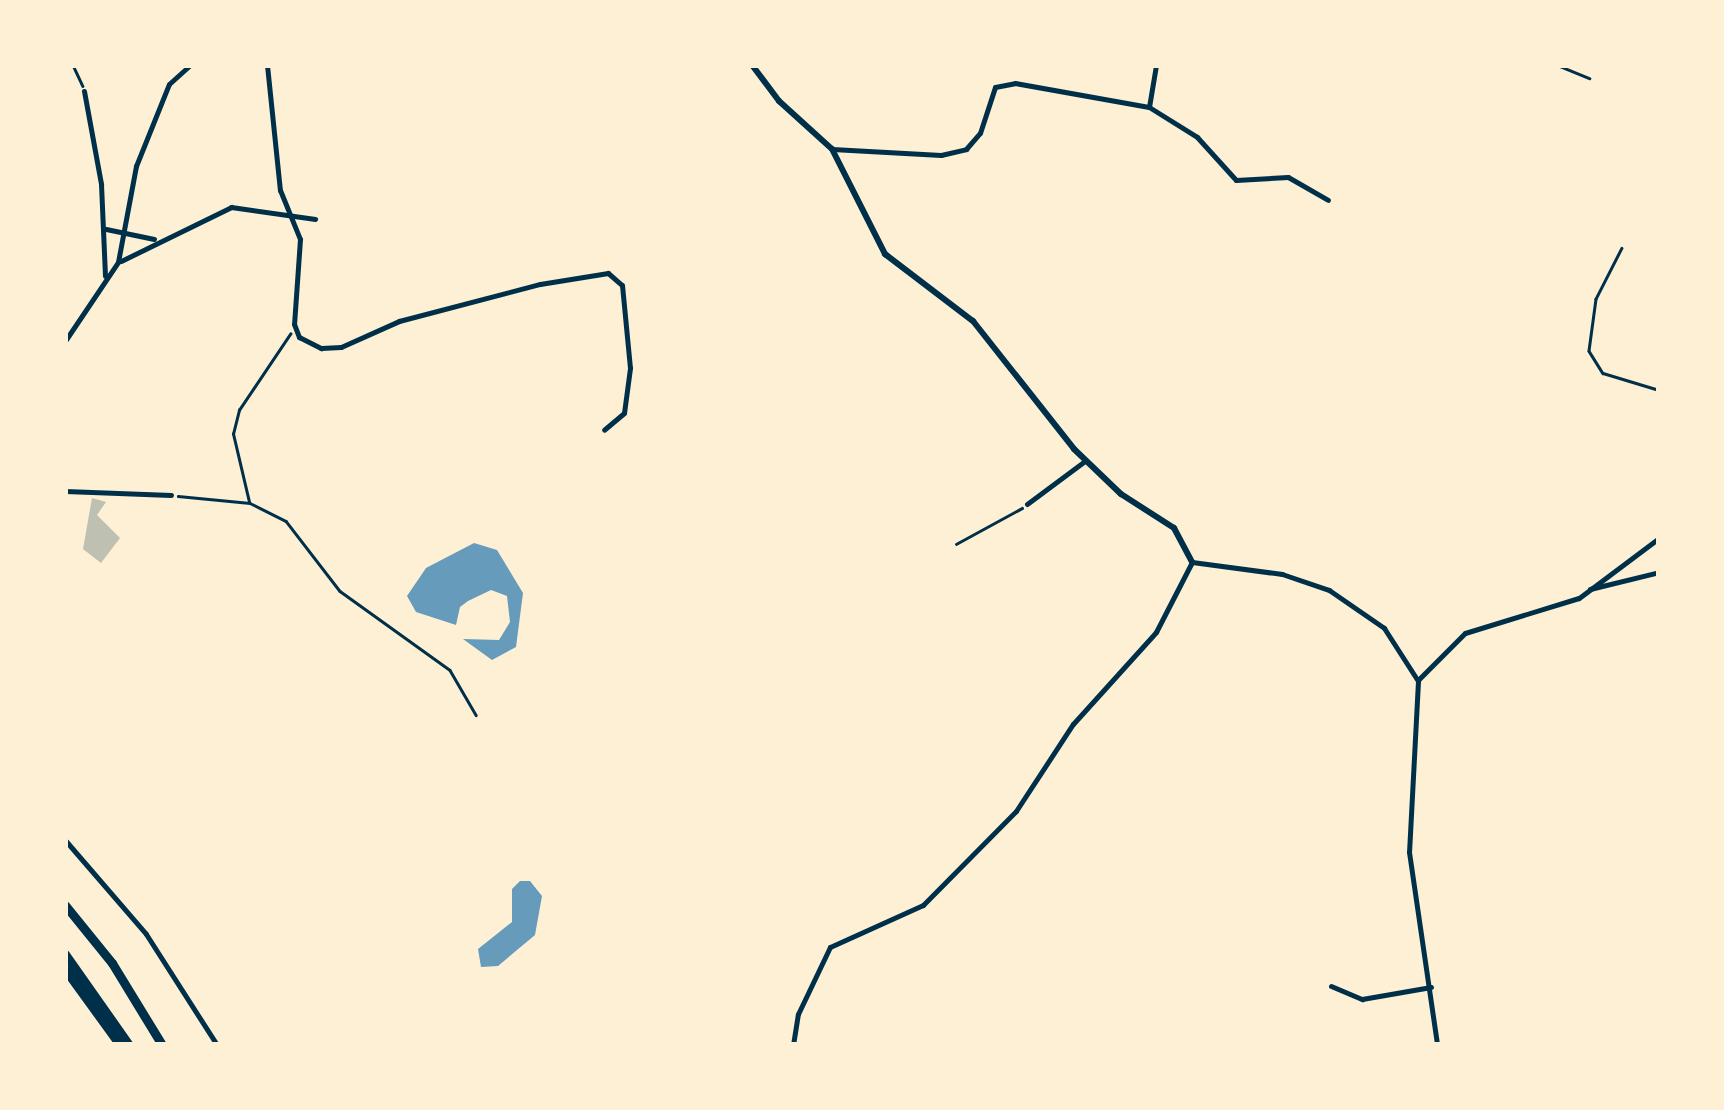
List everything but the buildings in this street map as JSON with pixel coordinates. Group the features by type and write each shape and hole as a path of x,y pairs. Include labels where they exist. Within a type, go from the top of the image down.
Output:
{"highway":[{"path":"65,904 112,963 162,1045"},
{"path":"65,954 128,1045"},
{"path":"65,968 120,1045"}],"street":[{"path":"65,342 86,318 105,278 118,262 127,235 136,166 169,84 190,65"},
{"path":"267,65 280,190 288,213 298,225 302,264 294,324 308,343 341,347 399,321 470,301 608,274 622,285 630,368 624,413 604,430"},
{"path":"752,65 779,100 832,149 885,254 992,341 1085,461 1174,528 1192,562"},
{"path":"1150,108 1156,65"},
{"path":"832,149 941,155 966,149 980,132 991,92 1008,83 1150,108 1197,137 1236,180 1288,177 1328,200"},
{"path":"84,91 105,228 105,278"},
{"path":"118,262 230,206 316,219"},
{"path":"105,228 157,240"},
{"path":"1028,504 1085,461"},
{"path":"65,491 172,496"},
{"path":"1590,589 1659,538"},
{"path":"1192,562 1282,574 1329,590 1384,628 1418,681 1409,852 1437,1045"},
{"path":"793,1045 798,1014 830,946 922,905 1016,811 1073,724 1156,632 1192,562"},
{"path":"1418,681 1464,633 1590,589 1659,572"},
{"path":"65,840 146,934 217,1045"},
{"path":"1330,986 1362,999 1431,987"}],"path":[{"path":"73,65 84,91"},
{"path":"1556,65 1589,78"},
{"path":"1622,248 1596,299 1589,351 1603,373 1659,390"},
{"path":"250,503 232,434 238,410 294,324"},
{"path":"172,496 250,503 294,528 340,591 440,660 470,697 476,715"},
{"path":"956,544 1028,504"}],"water":[{"path":"474,543 497,550 523,593 516,647 492,660 463,639 499,640 510,622 507,596 491,590 468,601 460,607 456,625 416,612 407,596 426,568"},
{"path":"520,881 530,881 542,896 535,935 498,966 481,967 478,949 512,922 512,889"}]}
